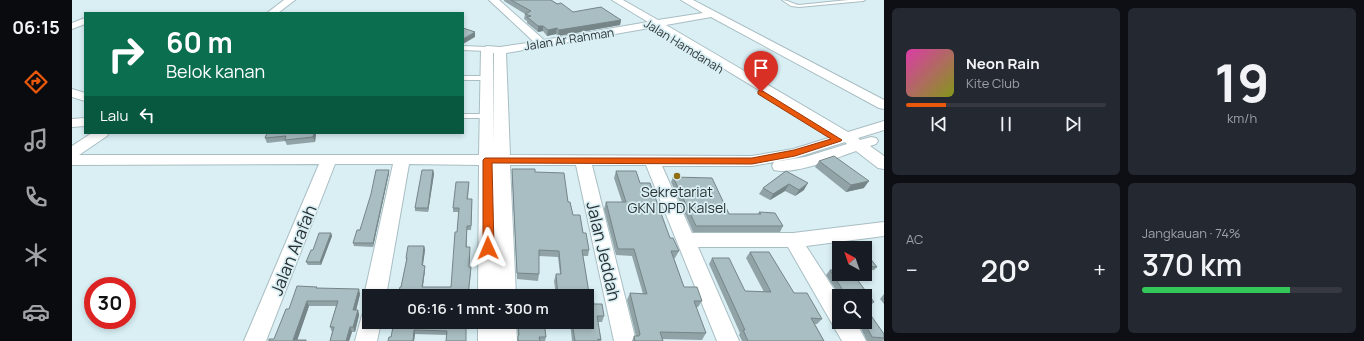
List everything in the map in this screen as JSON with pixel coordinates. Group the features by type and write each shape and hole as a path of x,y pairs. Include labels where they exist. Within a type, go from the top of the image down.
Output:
{"street":[{"path":"273,12 290,0"},
{"path":"494,0 542,44"},
{"name":"Jalan Hamdanah","path":"611,0 878,160"},
{"name":"Jalan Hamdanah","path":"617,0 654,25"},
{"path":"686,0 884,105"},
{"name":"Jalan Ar Rahman","path":"493,49 542,44 712,14"},
{"path":"72,26 84,21"},
{"path":"493,49 486,78 486,116 494,165 504,289"},
{"path":"489,289 494,165 501,116 501,92 493,49"},
{"path":"486,93 501,92"},
{"path":"72,94 84,96"},
{"path":"72,123 84,122"},
{"path":"72,160 654,166 758,170 807,162 884,125"},
{"path":"72,153 100,134"},
{"path":"849,142 884,136"},
{"path":"72,167 328,163"},
{"name":"Jalan Arafah","path":"255,341 328,163"},
{"path":"376,289 401,164"},
{"name":"Jalan Jeddah","path":"584,165 625,341"},
{"path":"654,166 728,341"},
{"path":"685,240 793,240 881,235"},
{"path":"793,240 832,304"},
{"path":"366,341 369,329"},
{"path":"489,329 489,341"},
{"path":"505,329 506,341"},
{"path":"847,329 854,341"}],"lane":[{"path":"784,0 799,6 863,0"},
{"path":"464,48 493,49"},
{"path":"464,78 486,78"},
{"path":"464,116 501,116"}],"building":[{"path":"511,0 551,0 557,4 561,3 573,12 601,7 621,20 559,30 557,28 548,30 543,26 538,26 527,17 531,16 525,14 531,11"},
{"path":"464,28 475,32 464,38"},
{"path":"267,134 314,134 313,137 285,140 286,136 265,138"},
{"path":"834,156 869,181 851,185 819,161"},
{"path":"512,169 535,169 535,172 564,173 568,202 570,202 573,215 580,215 583,233 586,233 589,250 582,250 588,289 557,289 556,274 561,274 559,251 539,250 539,274 517,273"},
{"path":"376,170 389,170 373,243 353,243 357,230 360,230 371,194"},
{"path":"422,170 433,170 428,208 415,208"},
{"path":"616,171 636,171 640,183 650,183 670,238 673,238 679,251 671,251 684,287 697,287 702,301 694,301 706,333 660,332 663,341 635,341 634,336 639,336 640,334 630,293 647,294 634,249 618,249 606,202 626,202"},
{"path":"786,171 808,183 799,190 789,184 773,194 763,188"},
{"path":"673,177 712,178 729,214 761,214 759,212 775,213 783,226 696,226"},
{"path":"456,182 469,182 467,199 472,199 471,226 467,226 466,247 470,247 469,267 471,267 469,289 400,289 407,258 408,246 424,246 422,265 425,266 422,287 451,287 455,232 457,232 459,208 453,208"},
{"path":"319,233 331,233 320,262 306,262 311,250 313,250"},
{"path":"750,252 769,252 794,293 807,293 822,319 811,318 824,341 748,341 743,330 745,330 712,258 729,258 745,291 771,292"},
{"path":"872,261 877,267 872,267"},
{"path":"837,281 858,281 864,289 842,289"},
{"path":"297,286 359,289 353,310 358,310 353,327 350,327 346,341 330,341 334,327 330,327 338,301 307,301 293,340 306,341 269,341 269,339 274,339 286,309 289,309"},
{"path":"594,304 602,304 604,316 597,316 601,340 575,341 573,329 594,329"},
{"path":"872,317 884,334 884,338 872,337 868,329 872,329"},
{"path":"393,329 466,329 466,341 446,341 447,331 414,330 413,341 388,341 389,337 391,337"},
{"path":"519,329 545,329 546,337 539,337 540,341 518,341"}],"place":[{"name":"Sekretariat GKN DPD Kalsel","path":"677,176"}],"route":[{"path":"488,248 488,160 752,161 795,153 838,140 761,92"}]}
